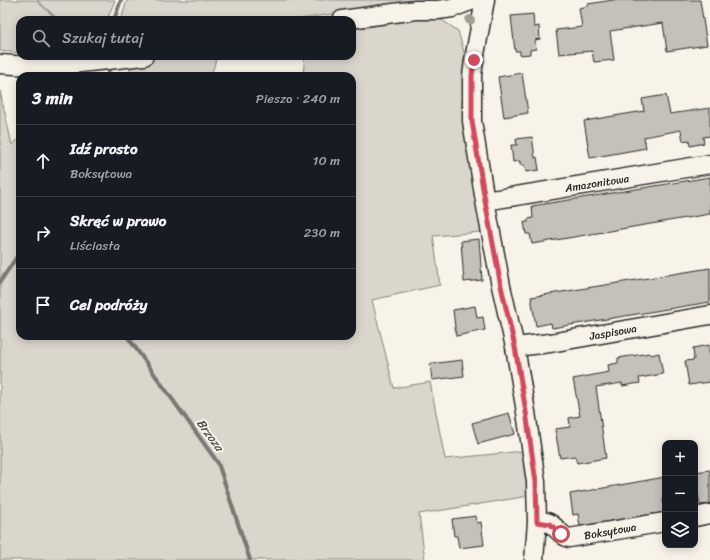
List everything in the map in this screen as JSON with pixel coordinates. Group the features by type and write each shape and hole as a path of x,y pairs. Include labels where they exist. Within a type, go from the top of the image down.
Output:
{"street":[{"path":"356,18 416,10 438,10 452,8 473,0"},
{"path":"485,0 472,76 472,121 501,286 515,347 536,482 537,522 534,560"},
{"path":"0,64 30,66 62,65 108,60"},
{"name":"Amazonitowa","path":"485,201 710,164"},
{"name":"Jaspisowa","path":"515,347 710,315"},
{"path":"698,516 710,514"},
{"name":"Boksytowa","path":"537,522 550,524 565,537 569,538 662,522"}],"shaded area":[{"path":"0,0 35,0 53,16 16,16 16,53 0,51"},
{"path":"37,0 115,0 109,16 55,16"},
{"path":"127,0 453,0 448,3 319,16 122,16"},
{"path":"433,17 442,20 458,31 466,59 482,232 433,236 440,285 372,300 394,388 430,382 445,459 524,451 529,496 419,514 425,560 0,560 0,91 12,145 16,142 16,340 356,340 356,72 303,72 305,60 356,60 356,28"},
{"path":"131,60 216,60 212,72 130,72"}],"building":[{"path":"613,0 700,0 707,45 667,51 663,23 610,31 614,60 594,62 592,51 559,54 556,30 582,27 579,8 588,6 588,4"},
{"path":"533,14 534,27 539,26 540,39 535,40 536,49 530,50 530,54 520,55 520,51 515,51 511,16"},
{"path":"522,73 528,113 504,117 498,77"},
{"path":"666,95 670,114 710,108 710,136 703,137 704,143 690,146 689,140 683,141 681,130 644,137 646,148 590,158 584,121 644,111 642,99"},
{"path":"532,137 535,158 537,157 539,170 526,172 524,165 520,165 520,161 513,162 511,145 517,145 516,139"},
{"path":"710,177 710,214 532,244 530,234 526,234 524,222 528,222 528,219 533,218 532,206"},
{"path":"479,239 482,280 464,282 461,241"},
{"path":"710,268 710,302 552,328 551,323 536,326 531,297"},
{"path":"475,306 477,318 483,317 485,330 456,336 453,310"},
{"path":"709,345 710,382 689,385 685,361 694,360 693,348"},
{"path":"650,353 651,355 659,353 663,374 639,378 640,383 622,386 622,383 596,387 606,458 577,463 575,456 560,458 555,429 570,427 569,418 580,416 573,379 609,372 608,365 618,363 618,358"},
{"path":"462,360 464,376 432,380 430,364"},
{"path":"509,413 515,434 478,444 472,423"},
{"path":"710,470 710,504 700,505 698,494 698,472"},
{"path":"662,478 662,512 580,526 578,514 573,515 570,494"},
{"path":"476,516 477,523 481,522 484,545 459,548 457,536 454,536 452,519"}],"waterway":[{"path":"115,16 121,0"},
{"path":"108,72 109,64"},
{"path":"0,282 16,258"},
{"name":"Brzoza","path":"130,340 218,463 250,560"}],"route":[{"path":"474,60 472,76 472,121 485,201 501,286 515,347 526,412 536,482 537,522 547,522 561,534"}]}
